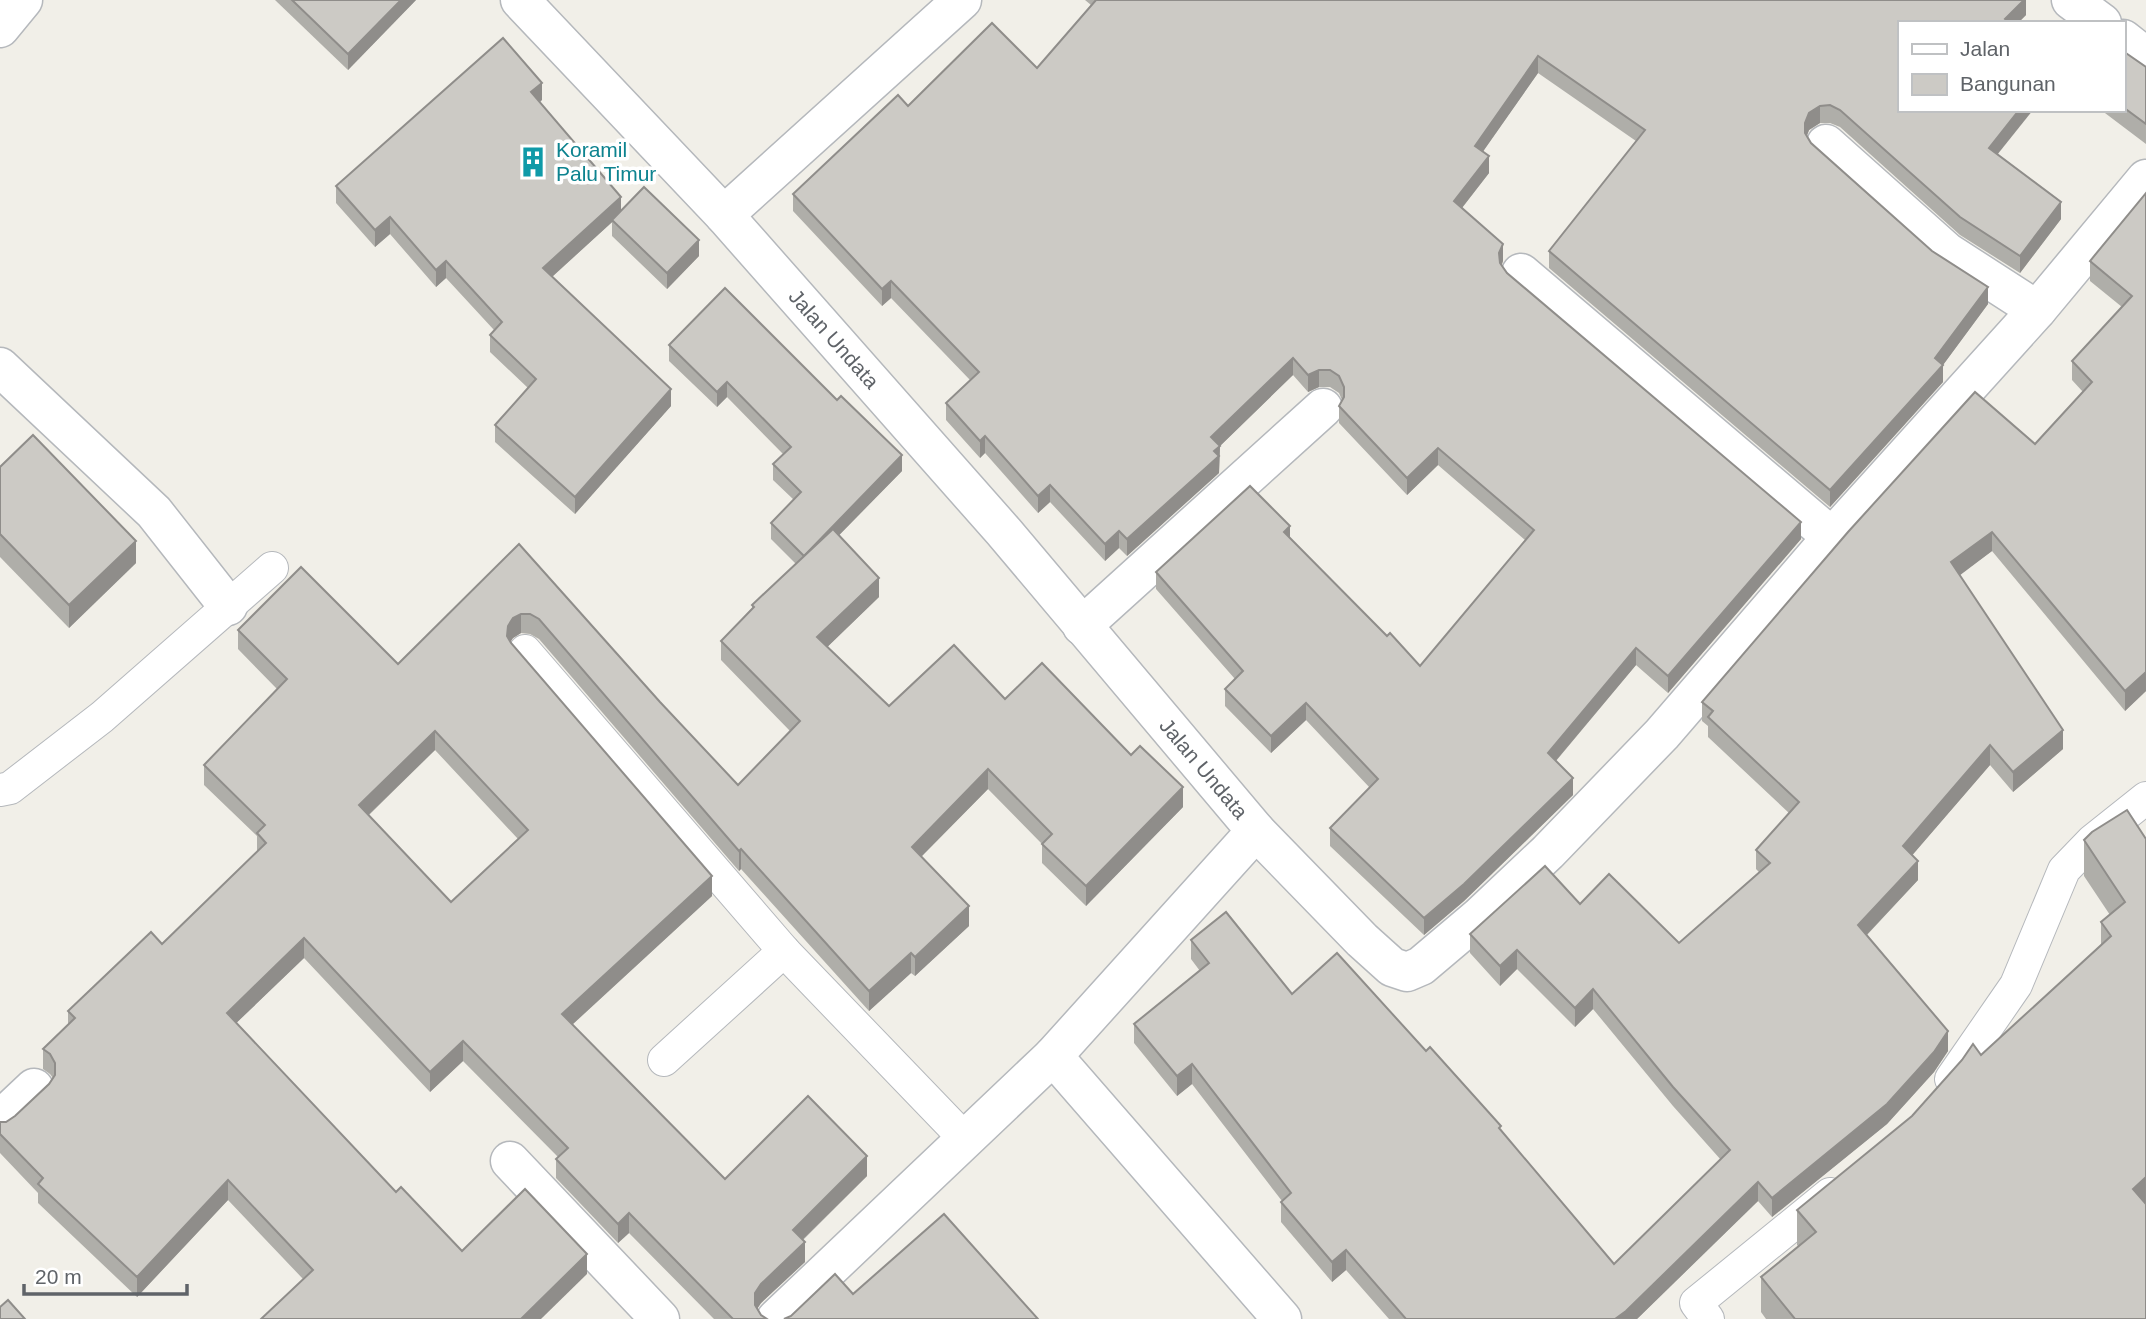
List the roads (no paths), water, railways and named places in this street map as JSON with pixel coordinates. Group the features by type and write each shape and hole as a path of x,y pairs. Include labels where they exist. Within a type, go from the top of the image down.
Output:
{"street":[{"path":"0,28 23,0"},
{"name":"Jalan Undata","path":"520,0 724,215 1004,532 1256,831 1053,1056 776,1319"},
{"path":"724,215 962,0"},
{"path":"2071,0 2099,21"},
{"path":"2125,41 2146,57"},
{"path":"1826,144 1947,252 2037,310"},
{"path":"1256,831 1362,940 1392,967 1407,972 1421,966 1479,917 1548,852 1662,734 1832,537 2037,310 2146,179"},
{"path":"1521,273 1832,537"},
{"path":"0,367 154,512 228,606"},
{"path":"1083,626 1323,408"},
{"path":"1053,1056 1282,1319"},
{"path":"0,1120 34,1088"},
{"path":"510,1161 648,1314"}],"lane":[{"path":"0,790 10,788 102,717 272,568"},
{"path":"525,650 784,951 965,1139"},
{"path":"1932,1101 1972,1051 2016,985 2064,870 2092,841 2146,798"},
{"path":"664,1060 784,951"},
{"path":"1708,1319 1696,1303 1857,1172"}],"place":[{"name":"Koramil Palu Timur","path":"533,162"}]}
